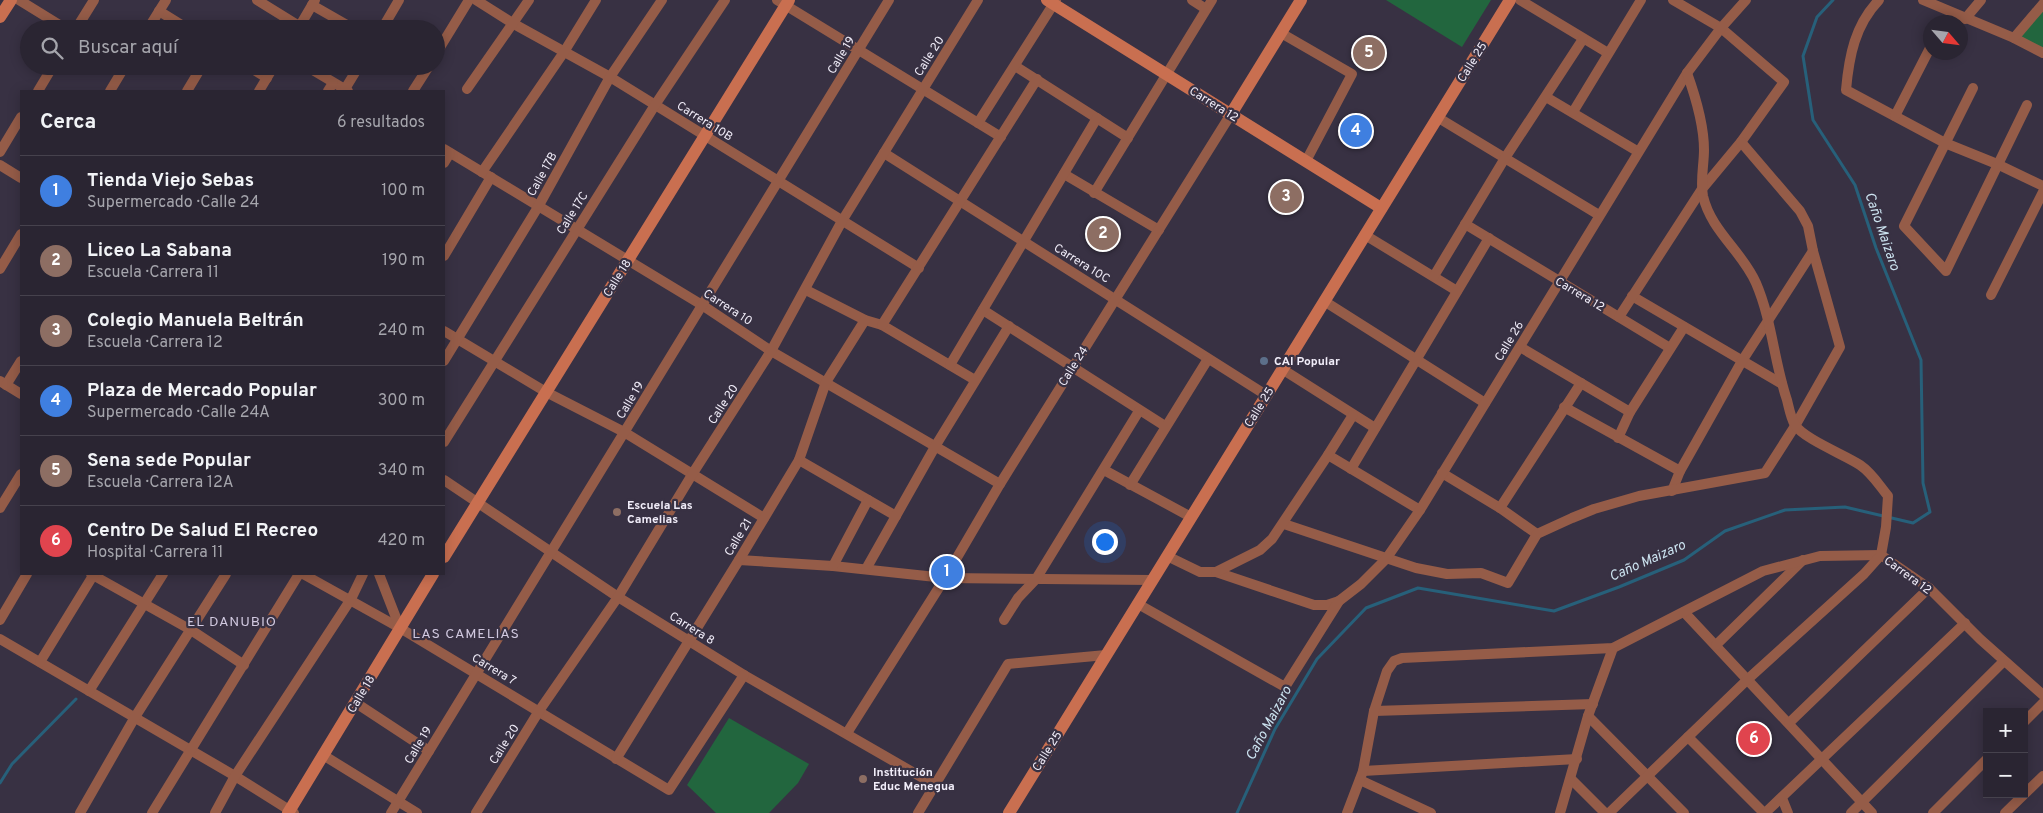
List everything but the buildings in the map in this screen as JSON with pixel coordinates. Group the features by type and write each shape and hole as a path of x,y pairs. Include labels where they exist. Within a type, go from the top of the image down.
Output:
{"street":[{"path":"0,17 11,0"},
{"path":"19,0 51,20"},
{"path":"82,20 94,0"},
{"path":"154,20 166,0"},
{"path":"258,0 288,20"},
{"path":"387,20 399,0"},
{"path":"445,39 469,0"},
{"name":"Carrera 10B","path":"476,0 514,24 610,77 919,268"},
{"path":"467,89 530,0"},
{"path":"445,254 487,175 596,0"},
{"name":"Calle 17B","path":"445,359 538,207 610,77 662,0"},
{"name":"Calle 17C","path":"445,440 654,105 725,0"},
{"name":"Calle 19","path":"391,813 889,0"},
{"name":"Calle 20","path":"476,813 539,711 618,597 693,473 771,350 806,290 842,220 978,0"},
{"path":"1094,193 1209,4 1192,0"},
{"name":"Calle 24","path":"846,733 945,578 1000,484 1301,0"},
{"name":"Calle 25","path":"1009,813 1510,0"},
{"path":"1520,0 1608,53"},
{"path":"1573,112 1641,0"},
{"path":"1619,317 1702,189 1741,142 1784,82 1721,28 1674,0"},
{"name":"Calle 26","path":"1138,604 1285,687 1339,601 1361,584 1386,559 1420,510 1686,73 1721,28 1746,0"},
{"path":"1879,0 1870,10 1858,30 1849,61 1846,90 1945,143 1997,164 2043,186"},
{"path":"1924,0 1959,15"},
{"path":"1968,16 1981,0"},
{"path":"978,123 1015,66 1052,1"},
{"name":"Carrera 12","path":"1052,1 1381,208"},
{"path":"302,20 314,2 341,20"},
{"path":"784,2 1001,137"},
{"name":"Calle 18","path":"445,555 705,136 784,2"},
{"path":"2014,38 2043,4"},
{"path":"159,11 174,20"},
{"path":"1968,19 2014,38 2043,53"},
{"path":"1281,33 1352,74 1306,161"},
{"path":"1434,276 1505,158 1583,39"},
{"path":"1895,116 1924,60"},
{"path":"1015,66 1128,138"},
{"path":"1686,73 1695,96 1703,131 1702,189 1705,205 1715,225 1751,272 1768,321 1782,384 1796,426"},
{"path":"39,90 48,75"},
{"path":"111,90 120,75"},
{"path":"188,90 197,75"},
{"path":"262,75 267,78"},
{"path":"260,90 269,75"},
{"path":"317,75 331,87 346,90 354,75"},
{"path":"415,90 424,75"},
{"path":"882,325 1037,79"},
{"path":"1973,88 1904,226 1946,271 2027,105"},
{"path":"1546,97 1637,151"},
{"path":"1437,117 1599,215"},
{"path":"950,365 1097,118"},
{"path":"0,152 20,120"},
{"path":"1284,524 1416,568 1448,574 1481,573 1508,583 1537,534 1594,509 1639,496 1765,472 1796,426 1840,346 1813,251 1811,234 1804,218 1741,142"},
{"name":"Carrera 10","path":"447,151 702,305 771,350 1000,484"},
{"name":"Carrera 10C","path":"884,153 1266,395"},
{"path":"0,165 20,177"},
{"path":"1064,174 1158,230"},
{"path":"1992,295 2043,192"},
{"name":"Carrera 12","path":"1465,224 1670,348"},
{"path":"1365,235 1457,291"},
{"path":"0,269 20,236"},
{"path":"1351,469 1489,238"},
{"path":"1672,491 1680,471 1742,361 1813,251"},
{"path":"806,290 865,320 882,325 976,380"},
{"path":"1632,296 1782,384"},
{"path":"1324,301 1485,403"},
{"path":"984,310 1165,426"},
{"name":"Calle 21","path":"616,760 799,460 826,382 865,320"},
{"path":"866,569 936,445 1009,326"},
{"path":"1618,438 1630,412 1684,327"},
{"path":"445,332 546,392 624,432 764,518"},
{"path":"1520,347 1630,412"},
{"path":"1130,485 1208,359"},
{"path":"20,362 3,383 20,393"},
{"path":"1282,369 1352,415 1376,428"},
{"path":"1500,508 1581,383"},
{"path":"1564,407 1680,471"},
{"path":"1004,620 1018,598 1036,579 1139,411"},
{"path":"1216,572 1260,550 1272,539 1284,524 1352,415"},
{"name":"Carrera 12","path":"1796,426 1808,436 1865,468 1888,496 1881,555 1929,588 2004,661 2043,695"},
{"path":"1328,455 1420,510"},
{"path":"799,460 896,516"},
{"path":"1104,470 1191,517"},
{"path":"1442,473 1500,508 1537,534"},
{"path":"0,508 20,476"},
{"name":"Carrera 8","path":"445,481 618,597 744,675 935,785"},
{"path":"833,566 868,500"},
{"path":"1347,813 1362,776 1374,711 1390,666 1394,661 1402,658 1613,648 1763,570 1803,559 1836,555 1881,555"},
{"path":"1571,779 1607,813 1748,679 1864,574 1881,555"},
{"path":"1167,556 1200,572 1216,572 1314,605 1326,605 1339,601"},
{"path":"1716,645 1803,559"},
{"path":"739,560 833,566 945,578 1152,580"},
{"path":"0,620 26,575"},
{"path":"40,662 92,575"},
{"path":"95,575 191,630 244,665"},
{"path":"89,690 163,575"},
{"path":"80,813 135,718 225,575"},
{"path":"152,813 298,575"},
{"name":"Carrera 7","path":"305,575 351,599 477,673 616,760 669,790 744,675"},
{"path":"215,813 235,776 351,599 363,575"},
{"path":"379,575 400,628"},
{"name":"Calle 18","path":"290,812 432,575"},
{"path":"1790,723 1929,588"},
{"path":"1684,612 1823,758 1872,813"},
{"path":"1688,737 1765,813 1965,624"},
{"path":"0,639 235,776 290,812"},
{"path":"1560,813 1588,716 1613,648"},
{"path":"918,813 1008,664 1106,655"},
{"path":"1851,813 2004,661"},
{"path":"356,703 429,751"},
{"path":"2028,718 2043,703"},
{"path":"1374,711 1592,704"},
{"path":"1588,716 1684,813"},
{"path":"323,755 417,813"},
{"path":"1362,776 1577,759"},
{"path":"1933,813 1983,764"},
{"path":"1362,776 1430,813"},
{"path":"2005,813 2043,776"},
{"path":"1782,798 1788,813"}],"green space":[{"path":"1386,0 1491,0 1462,47"},
{"path":"2043,5 2043,53 2014,39"},
{"path":"729,718 809,764 798,783 769,813 716,813 687,785"}],"waterway":[{"name":"Caño Maizaro","path":"1237,813 1275,729 1317,659 1366,608 1418,588 1554,611 1684,560 1725,531 1785,510 1845,507 1913,523 1930,512 1923,483 1921,360 1876,248 1855,185 1813,120 1803,56 1817,17 1833,0"},
{"path":"0,783 12,764 76,699"}],"place":[{"name":"Sena sede Popular","path":"1369,53"},
{"name":"Plaza de Mercado Popular","path":"1356,131"},
{"name":"Colegio Manuela Beltrán","path":"1286,197"},
{"name":"Liceo La Sabana","path":"1103,234"},
{"name":"CAI Popular","path":"1264,361"},
{"name":"Escuela Las Camelias","path":"617,512"},
{"name":"Tienda Viejo Sebas","path":"947,572"},
{"name":"Centro De Salud El Recreo","path":"1754,739"},
{"name":"Institución Educ Menegua","path":"863,779"}],"district":[{"name":"EL DANUBIO","path":"232,621"},
{"name":"LAS CAMELIAS","path":"466,633"}]}
